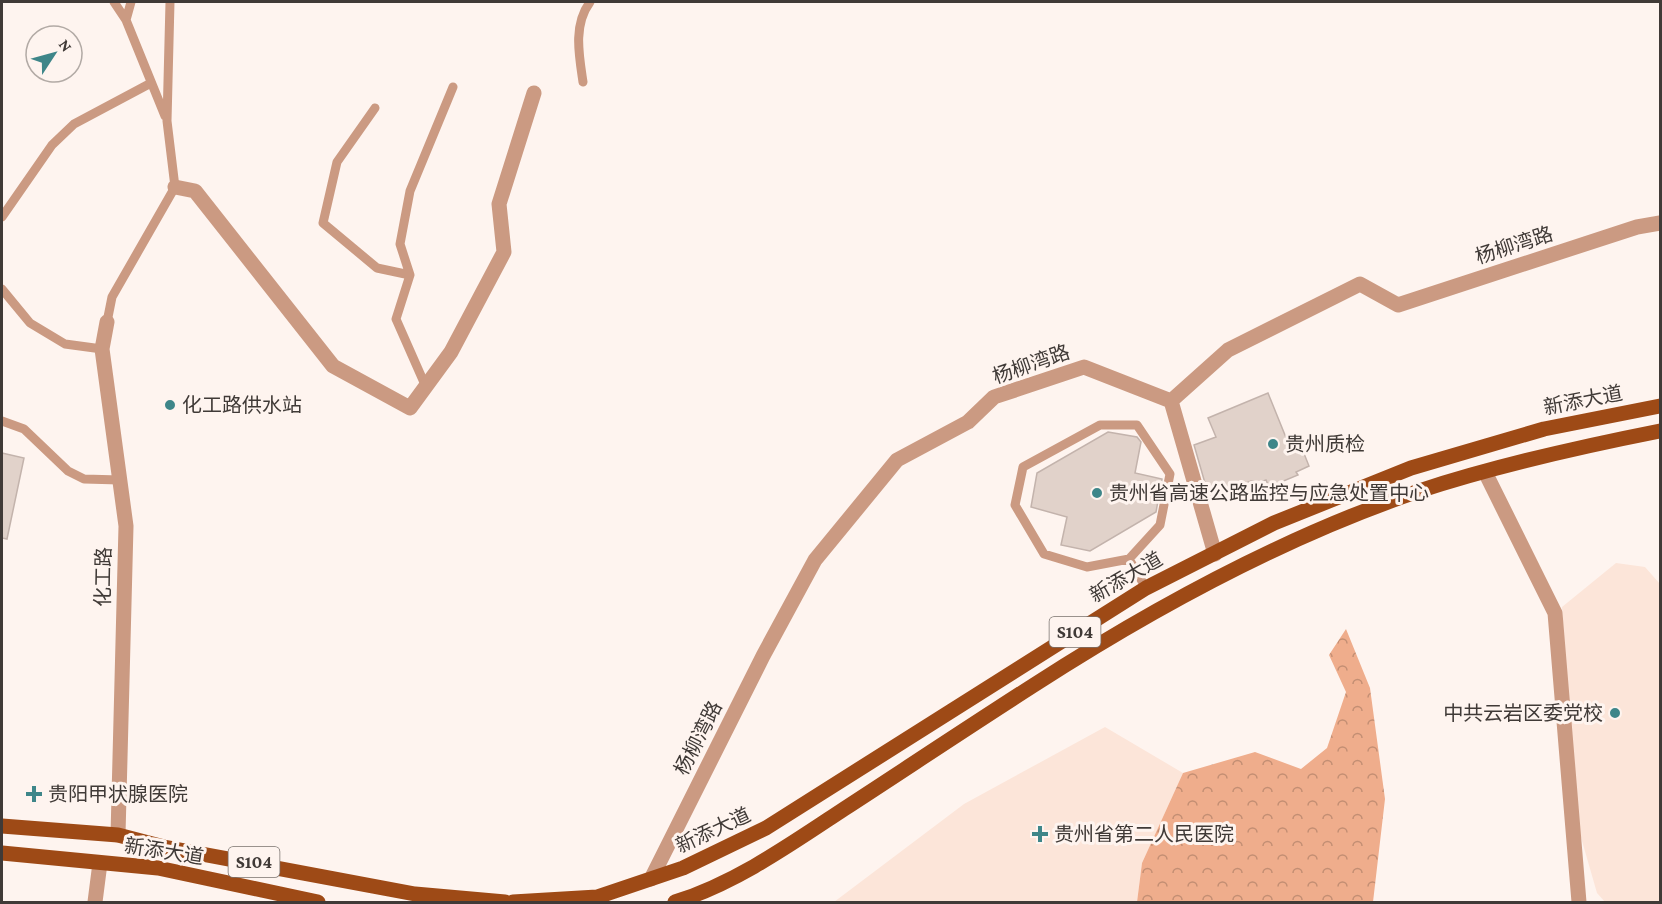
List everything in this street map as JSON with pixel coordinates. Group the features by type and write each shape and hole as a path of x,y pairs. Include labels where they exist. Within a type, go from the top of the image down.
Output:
{"main road":[{"name":"新添大道","path":"513,903 597,897 683,868 766,828 1146,588 1274,523 1411,468 1544,429 1660,406"},
{"name":"S104","path":"675,903 696,896 781,851 1037,683 1159,610 1286,543 1419,491 1551,453 1660,430"},
{"name":"新添大道","path":"2,826 118,835 164,847 415,894 506,903"},
{"name":"新添大道","path":"2,853 158,868 318,903"}],"street":[{"path":"175,187 195,191 333,366 410,408 451,352 504,252 499,204 534,93"},
{"name":"杨柳湾路","path":"651,879 762,656 815,560 897,460 968,422 994,397 1084,367 1171,401 1228,350 1360,284 1398,305 1637,227 1660,223"},
{"name":"化工路","path":"107,322 102,349 126,526 118,835"},
{"path":"1171,401 1215,554"},
{"path":"1485,472 1555,613 1579,903"},
{"path":"95,903 99,863"}],"lane":[{"path":"114,2 126,20 167,121"},
{"path":"126,20 131,2"},
{"path":"107,322 112,297 175,187 167,121 170,2"},
{"path":"583,82 579,51 580,15 590,2"},
{"path":"2,217 52,146 74,124 151,83"},
{"path":"426,387 396,319 410,275 400,244 410,191 453,87"},
{"path":"375,108 337,162 323,223 377,268 410,275"},
{"path":"2,289 30,323 65,344 102,349"},
{"path":"2,421 24,429 68,471 84,479 120,480"},
{"path":"1100,425 1137,425 1170,474 1160,525 1129,559 1087,567 1044,554 1015,505 1023,467 1100,425"},
{"path":"1129,559 1146,588"}],"shaded area":[{"name":"中共云岩区委党校","path":"1616,563 1645,567 1660,584 1660,902 1605,902 1597,893 1576,820 1562,607"},
{"name":"贵州省第二人民医院","path":"1105,727 1183,773 1142,863 1137,902 834,902 964,804"}],"green space":[{"path":"1346,629 1370,688 1385,799 1373,902 1137,902 1142,863 1183,773 1255,752 1301,769 1327,748 1346,692 1329,655"}],"building":[{"name":"贵州质检","path":"1268,393 1287,440 1297,436 1309,466 1296,472 1298,475 1269,487 1266,480 1258,483 1251,481 1209,497 1194,445 1216,437 1208,418"},
{"name":"贵州省高速公路监控与应急处置中心","path":"1108,432 1137,437 1141,442 1135,473 1162,479 1156,512 1090,551 1061,545 1067,517 1031,507 1037,473"},
{"path":"2,453 24,458 7,539 2,538"}],"place":[{"name":"化工路供水站","path":"170,405"},
{"name":"贵州质检","path":"1273,444"},
{"name":"贵州省高速公路监控与应急处置中心","path":"1097,493"},
{"name":"中共云岩区委党校","path":"1615,713"},
{"name":"贵阳甲状腺医院","path":"34,794"},
{"name":"贵州省第二人民医院","path":"1040,834"}]}
